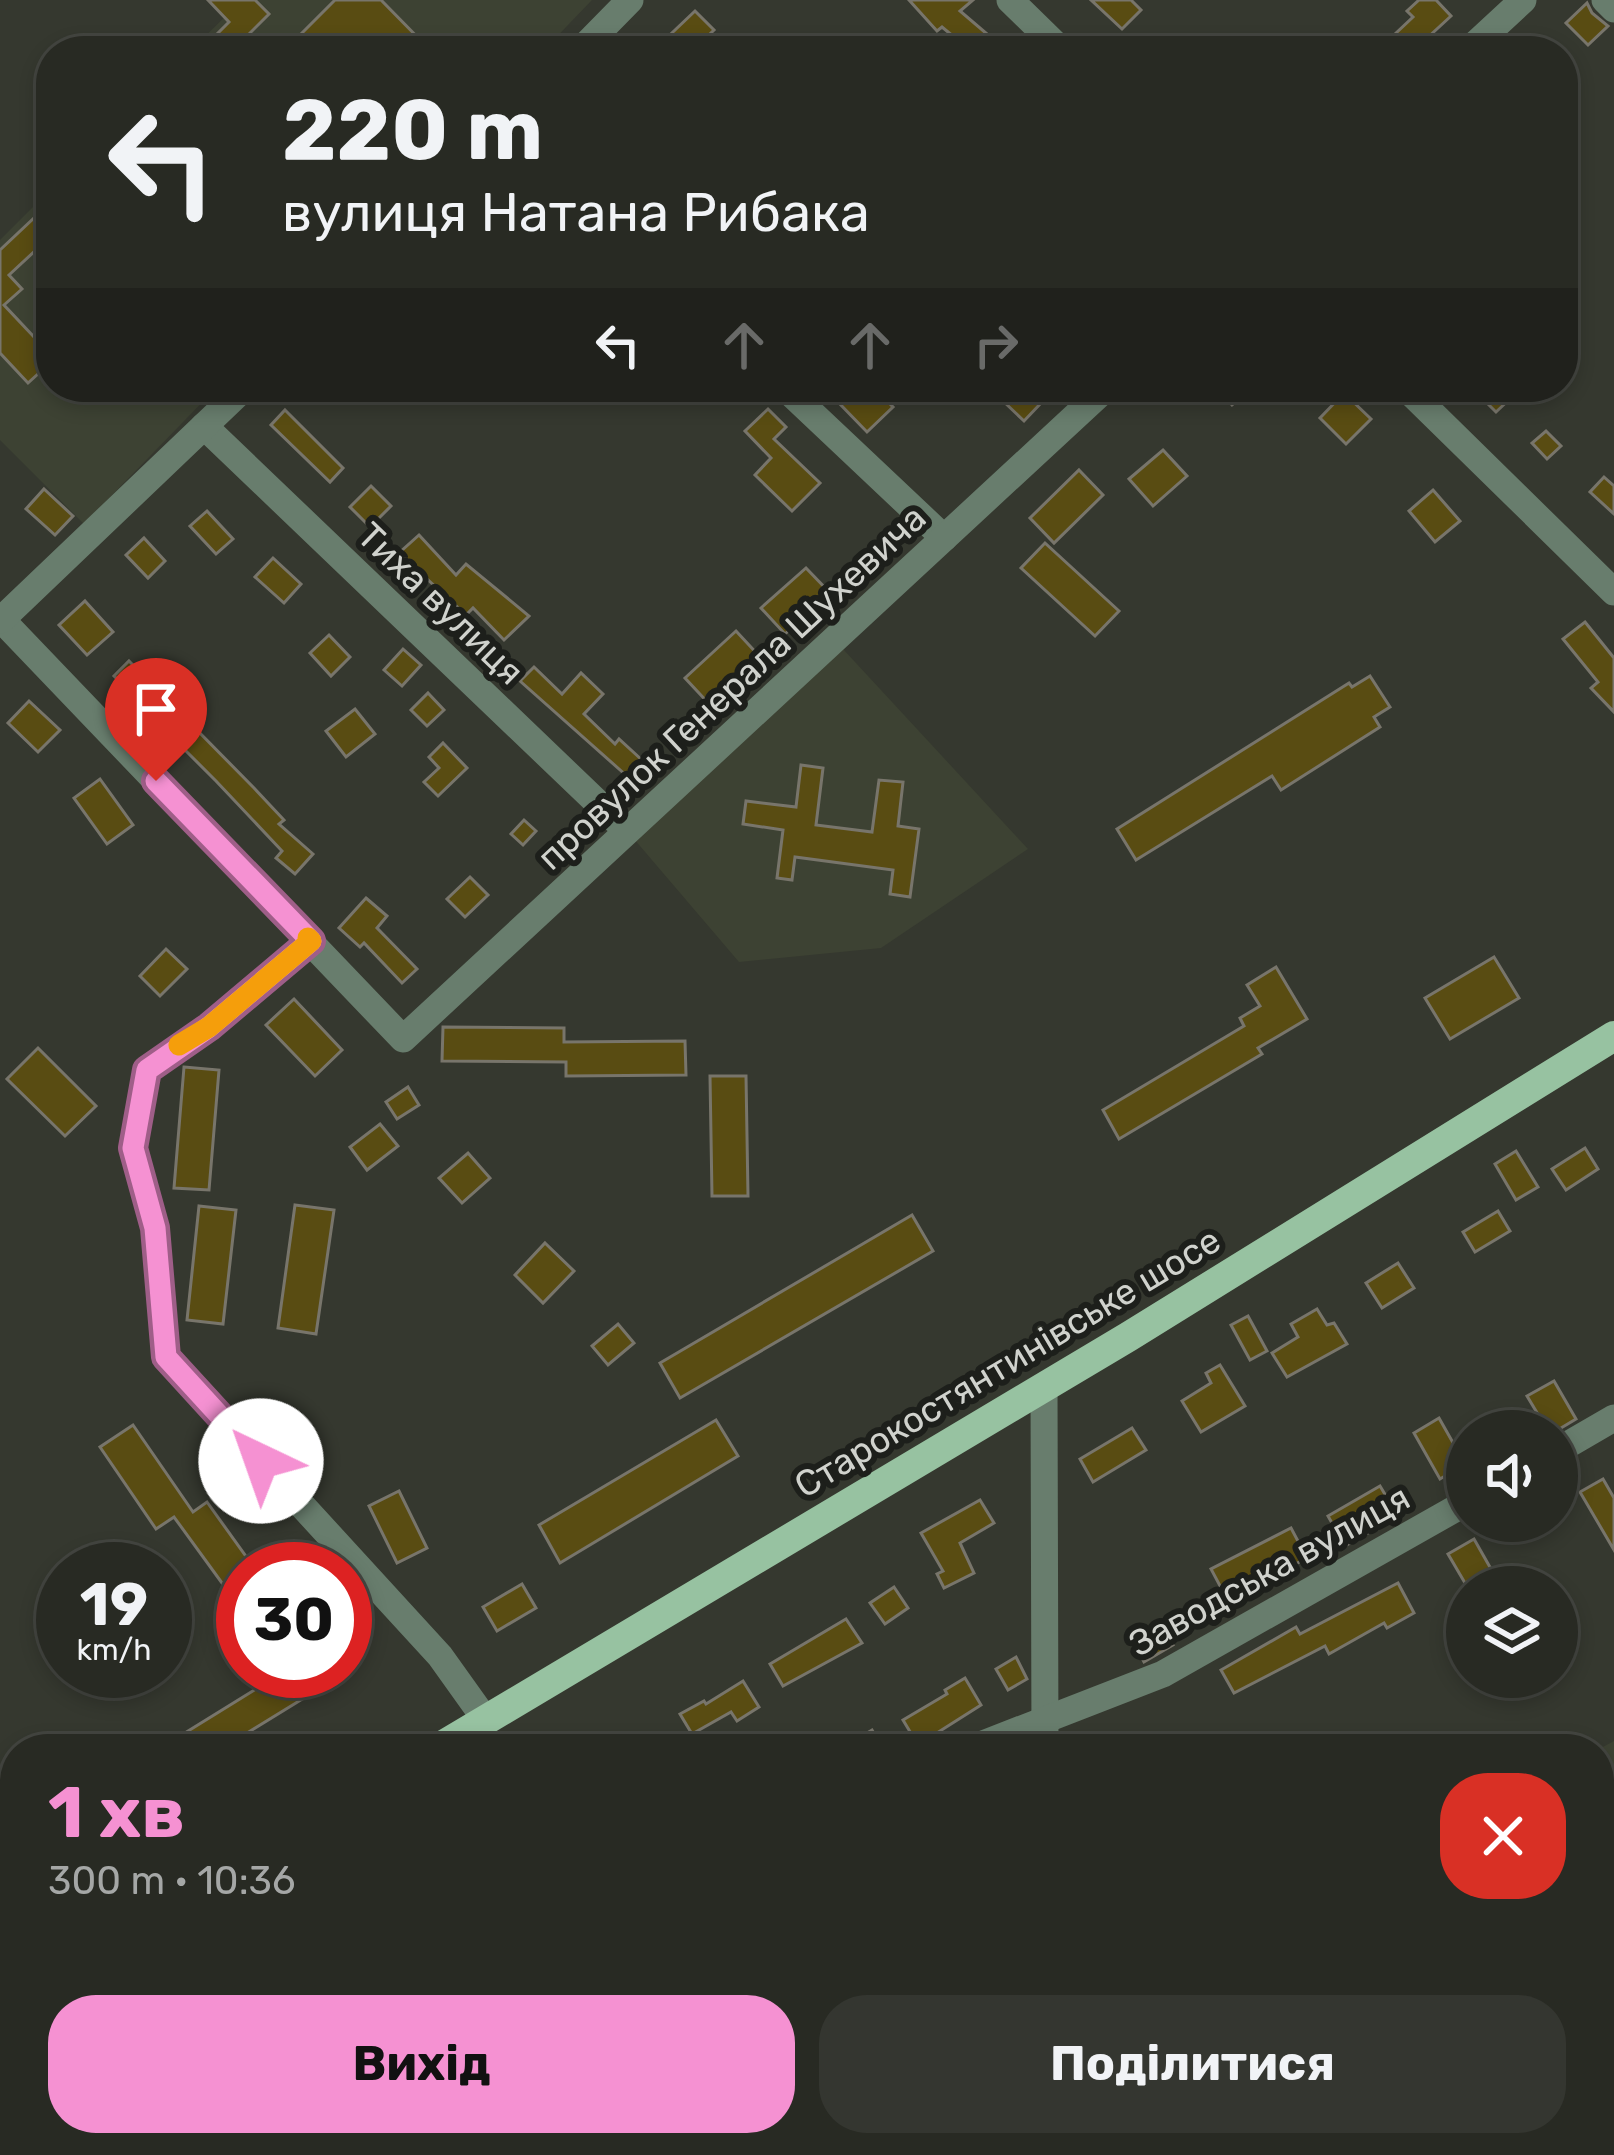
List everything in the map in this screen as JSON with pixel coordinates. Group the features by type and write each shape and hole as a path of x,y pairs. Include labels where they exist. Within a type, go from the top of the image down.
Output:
{"main road":[{"name":"Старокостянтинівське шосе","path":"461,1734 1044,1387 1614,1036"}],"street":[{"path":"594,36 629,0"},
{"path":"1010,0 1047,36"},
{"path":"1484,36 1523,0"},
{"path":"1605,0 1614,9"},
{"path":"229,402 1,619 311,941 209,1027 147,1070 133,1148 155,1228 166,1357 440,1656 485,1719"},
{"path":"800,402 944,538"},
{"name":"провулок Генерала Шухевича","path":"311,941 403,1039 1091,402"},
{"path":"1420,402 1614,592"},
{"name":"Тиха вулиця","path":"204,426 627,832"},
{"path":"1044,1387 1044,1734"},
{"path":"1578,1438 1614,1418"},
{"name":"Заводська вулиця","path":"1005,1734 1163,1674 1446,1514"}],"shaded area":[{"path":"225,0 592,0 557,36 205,36 233,9"},
{"path":"36,204 36,402 202,402 84,524 0,440 0,240"},
{"path":"843,649 1028,849 881,948 739,962 634,839"}],"building":[{"path":"208,0 255,0 269,14 247,36 215,36 229,22"},
{"path":"335,0 381,0 416,36 299,36"},
{"path":"909,0 973,0 960,11 989,36 953,36 942,27 937,31"},
{"path":"1091,0 1131,0 1141,10 1122,29"},
{"path":"1419,0 1436,0 1451,16 1429,36 1393,36 1413,17 1407,11"},
{"path":"1587,3 1608,26 1588,45 1566,23"},
{"path":"695,11 714,30 708,36 669,36"},
{"path":"36,216 36,250 9,275 22,289 4,305 36,339 36,376 28,383 0,353 0,250"},
{"path":"838,402 888,402 893,407 867,432"},
{"path":"1004,402 1042,402 1024,421"},
{"path":"1335,402 1353,402 1371,419 1346,444 1320,418"},
{"path":"1486,402 1507,402 1496,412"},
{"path":"768,409 786,427 774,439 820,483 792,511 755,475 771,458 745,431"},
{"path":"285,410 343,468 330,482 271,425"},
{"path":"1546,431 1561,446 1547,459 1532,443"},
{"path":"1163,450 1187,476 1153,506 1129,479"},
{"path":"1079,470 1103,495 1054,543 1030,518"},
{"path":"1604,477 1614,486 1614,514 1590,492"},
{"path":"371,486 391,506 370,527 350,507"},
{"path":"44,489 73,516 55,535 26,509"},
{"path":"1433,490 1460,521 1435,542 1409,511"},
{"path":"207,511 233,539 216,554 190,526"},
{"path":"419,535 456,575 466,564 529,616 504,640 473,608 466,615 399,553"},
{"path":"144,538 165,561 148,578 126,555"},
{"path":"1045,543 1119,611 1095,636 1021,568"},
{"path":"273,558 301,584 284,603 255,577"},
{"path":"806,568 830,593 785,634 761,608"},
{"path":"85,601 113,632 87,655 59,625"},
{"path":"1585,622 1614,658 1614,712 1591,688 1598,682 1563,639"},
{"path":"736,631 762,659 711,706 685,678"},
{"path":"329,635 350,657 331,676 310,653"},
{"path":"403,649 421,665 402,686 384,670"},
{"path":"129,661 284,820 279,824 313,854 295,874 276,858 282,851 216,781 172,737 165,744 142,720 150,712 114,676"},
{"path":"534,667 562,694 581,673 603,694 584,714 615,744 619,739 643,761 628,777 520,681"},
{"path":"1370,676 1390,707 1374,717 1380,727 1281,790 1272,776 1136,860 1117,829 1349,683 1352,687"},
{"path":"428,693 444,710 427,726 411,710"},
{"path":"29,701 60,730 38,752 8,723"},
{"path":"355,709 375,734 346,757 326,731"},
{"path":"443,743 467,768 438,796 424,782 439,768 429,757"},
{"path":"801,765 823,768 816,825 872,832 879,780 903,782 898,826 919,829 910,897 890,894 893,870 795,857 792,880 777,878 783,830 743,824 746,801 796,807"},
{"path":"100,779 133,825 107,844 74,798"},
{"path":"524,820 536,831 523,845 511,834"},
{"path":"470,877 488,895 465,917 447,899"},
{"path":"366,898 387,916 377,928 417,969 402,983 364,943 360,947 339,928"},
{"path":"166,949 187,969 160,996 140,976"},
{"path":"1494,957 1519,998 1450,1039 1425,998"},
{"path":"1276,967 1307,1019 1258,1048 1262,1054 1119,1139 1103,1110 1244,1026 1240,1018 1260,1006 1247,985"},
{"path":"294,999 342,1050 315,1076 266,1025"},
{"path":"443,1027 564,1028 564,1042 685,1041 686,1075 566,1076 566,1062 442,1061"},
{"path":"38,1048 96,1106 65,1136 7,1079"},
{"path":"184,1067 219,1070 209,1190 174,1188"},
{"path":"710,1076 746,1076 748,1196 712,1196"},
{"path":"408,1087 419,1105 397,1119 386,1102"},
{"path":"380,1124 398,1146 367,1170 350,1147"},
{"path":"1585,1148 1598,1169 1566,1190 1552,1169"},
{"path":"1516,1151 1538,1187 1516,1200 1495,1164"},
{"path":"468,1153 490,1178 462,1203 439,1178"},
{"path":"295,1205 334,1210 316,1334 278,1328"},
{"path":"199,1206 236,1210 223,1324 187,1320"},
{"path":"1498,1211 1510,1231 1475,1252 1463,1232"},
{"path":"912,1215 933,1251 680,1398 660,1363"},
{"path":"545,1243 574,1271 543,1303 515,1275"},
{"path":"1398,1263 1414,1288 1382,1308 1366,1283"},
{"path":"1317,1309 1327,1325 1334,1323 1347,1344 1287,1377 1272,1353 1298,1337 1291,1324"},
{"path":"1248,1316 1267,1351 1250,1360 1231,1325"},
{"path":"618,1324 634,1343 608,1365 592,1346"},
{"path":"1220,1365 1245,1406 1201,1432 1182,1401 1211,1383 1206,1373"},
{"path":"1554,1381 1571,1410 1535,1410 1527,1396"},
{"path":"1439,1418 1446,1430 1446,1475 1440,1479 1414,1433"},
{"path":"716,1420 738,1456 560,1563 539,1525"},
{"path":"133,1425 193,1512 207,1502 236,1542 216,1542 216,1575 174,1517 156,1529 100,1447"},
{"path":"1132,1428 1146,1450 1093,1482 1080,1459"},
{"path":"1603,1479 1614,1498 1614,1550 1580,1492"},
{"path":"1380,1486 1398,1516 1345,1546 1328,1516"},
{"path":"399,1491 427,1548 397,1563 369,1506"},
{"path":"980,1500 994,1523 960,1543 974,1573 944,1588 937,1574 943,1571 921,1533"},
{"path":"1291,1528 1307,1558 1227,1599 1211,1569"},
{"path":"1476,1542 1489,1566 1455,1566 1448,1554"},
{"path":"1398,1583 1414,1613 1387,1628 1384,1623 1329,1654 1325,1646 1234,1693 1221,1670 1296,1627 1300,1634"},
{"path":"522,1584 536,1608 497,1631 483,1607"},
{"path":"894,1587 908,1608 885,1624 870,1603"},
{"path":"846,1619 862,1643 783,1686 770,1664"},
{"path":"1160,1621 1173,1645 1144,1662 1131,1637"},
{"path":"1016,1657 1027,1679 1008,1690 996,1669"},
{"path":"965,1678 981,1705 935,1734 911,1734 903,1720 947,1694 945,1690"},
{"path":"743,1681 759,1707 737,1721 731,1712 692,1734 680,1714"},
{"path":"241,1698 304,1698 245,1734 183,1734"}],"slow traffic":[{"path":"179,1045 209,1027 311,941 308,938"}],"route":[{"path":"156,781 311,941 209,1027 147,1070 134,1128 133,1148 155,1228 166,1357 261,1461"}]}
